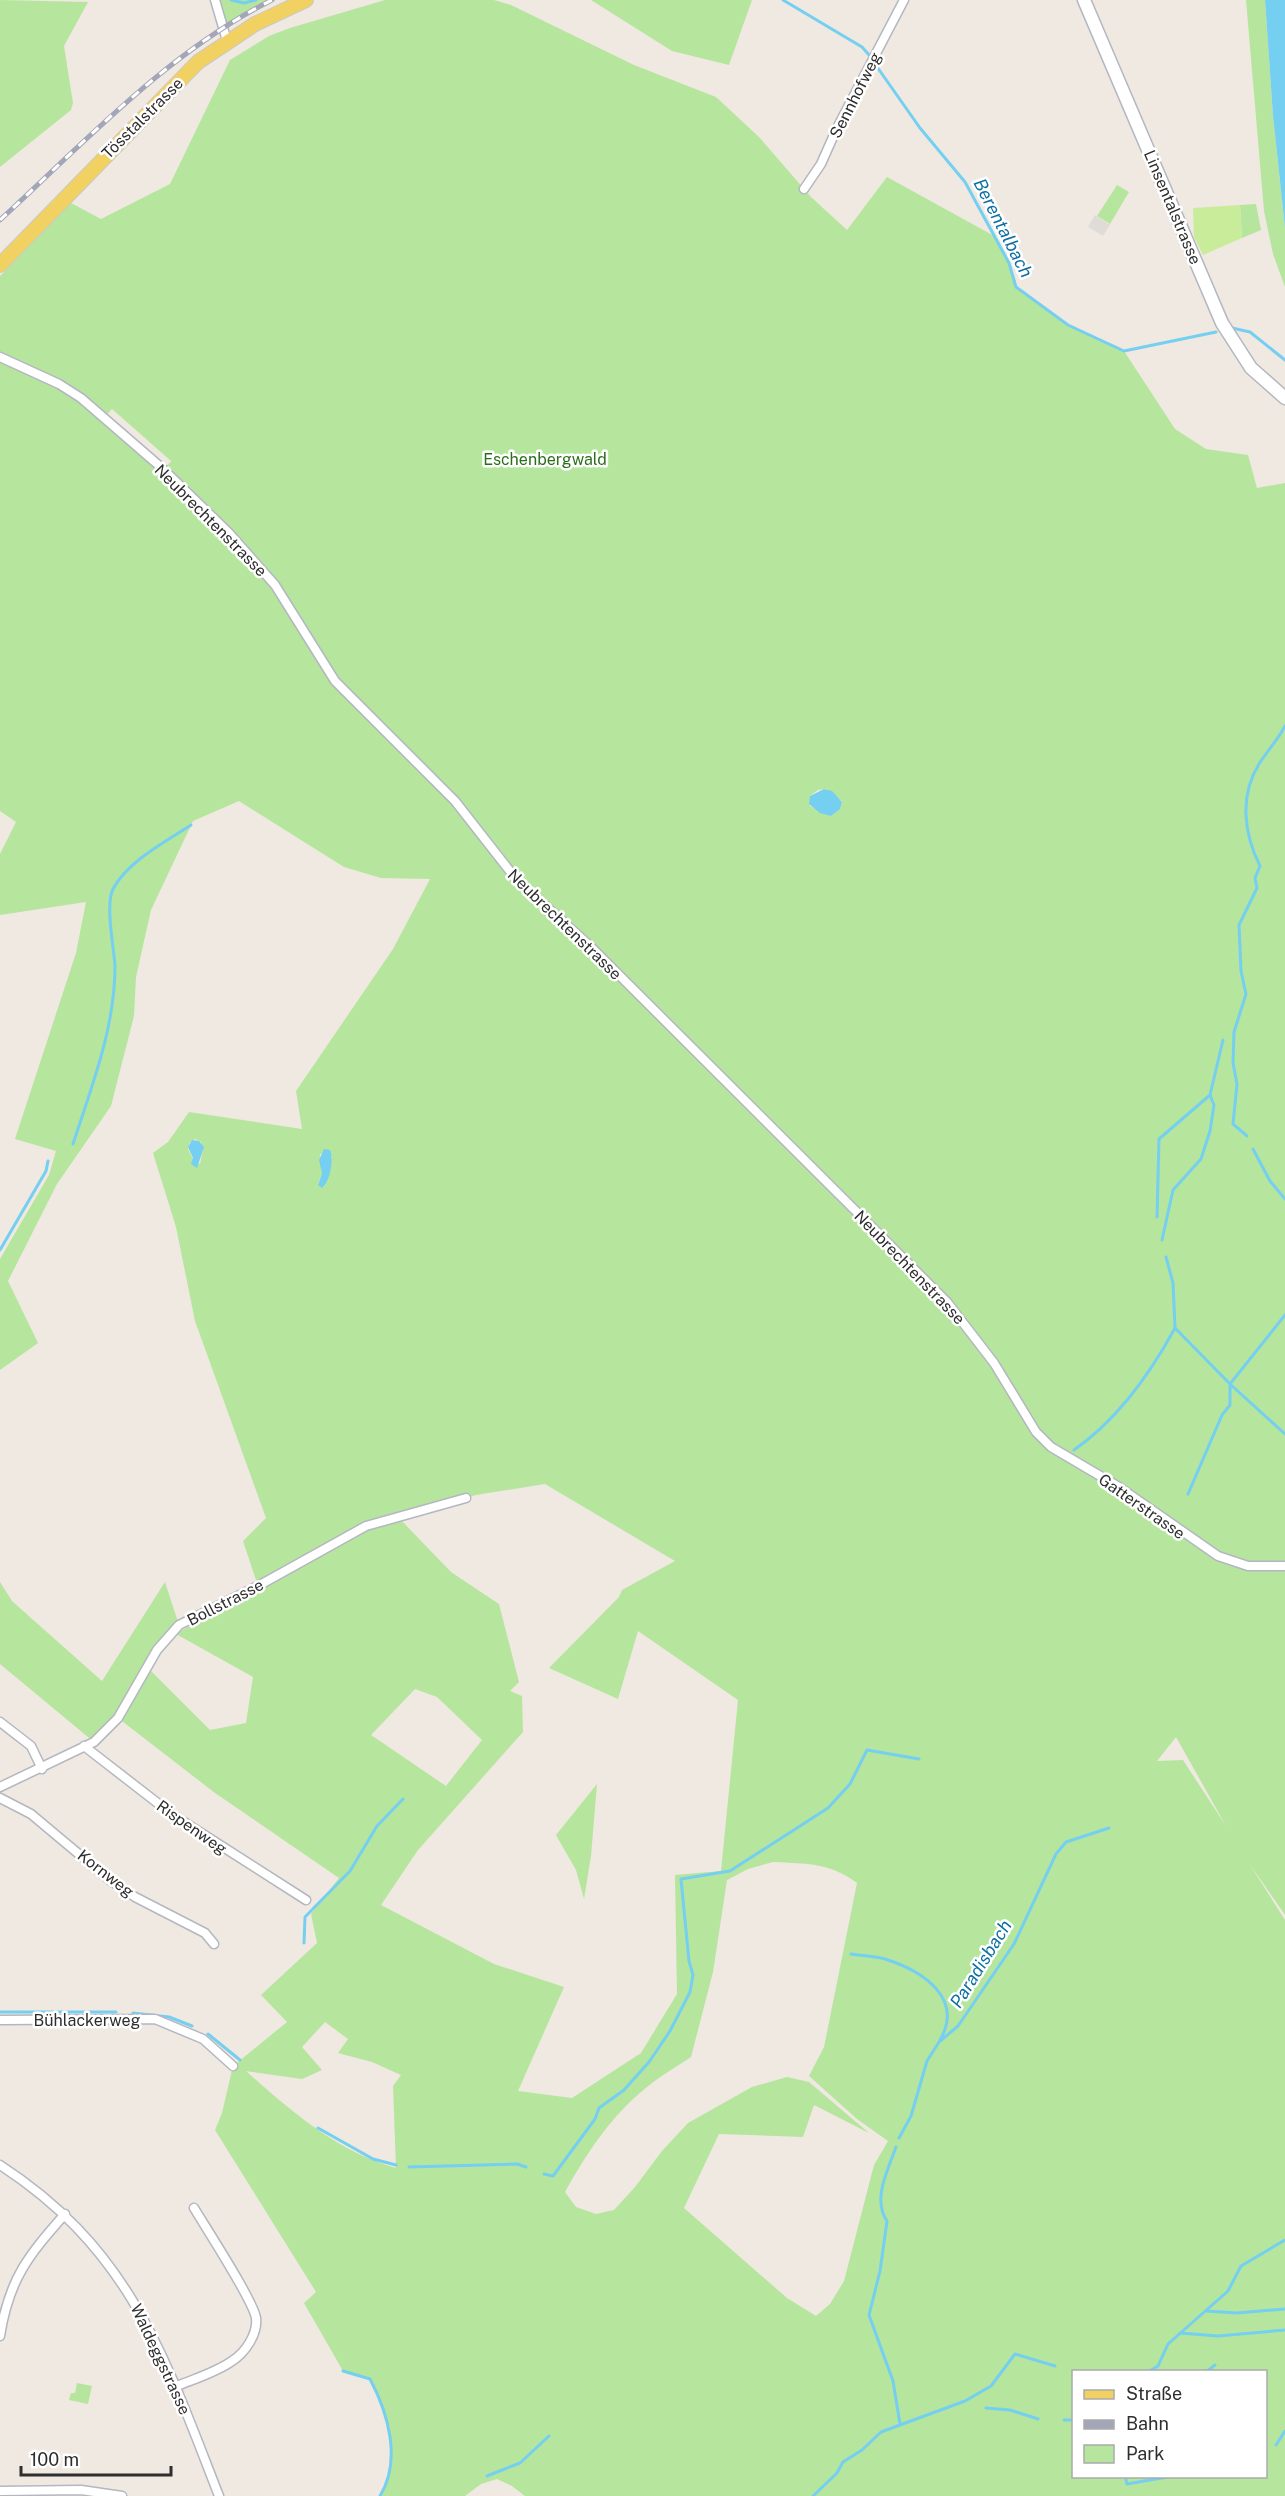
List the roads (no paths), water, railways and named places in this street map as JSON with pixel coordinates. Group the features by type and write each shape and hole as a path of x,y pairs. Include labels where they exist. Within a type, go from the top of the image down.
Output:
{"main road":[{"name":"Tösstalstrasse","path":"0,265 172,87 227,41 255,24 306,0"}],"street":[{"path":"215,0 227,41"},
{"name":"Sennhofweg","path":"804,189 823,160 837,128 904,0"},
{"name":"Linsentalstrasse","path":"1084,0 1222,323 1251,368 1285,398"},
{"name":"Neubrechtenstrasse","path":"0,357 59,384 81,398 155,462 228,532 274,585 327,670 344,691 455,801 523,886 590,946 947,1302 986,1351 1021,1406"},
{"name":"Gatterstrasse","path":"1021,1406 1036,1432 1046,1443 1119,1487 1209,1551 1240,1565 1285,1566"},
{"name":"Bollstrasse","path":"0,1787 42,1769 94,1742 118,1718 157,1650 179,1625 258,1586 366,1526 466,1498"},
{"path":"0,1722 31,1746 42,1769"},
{"name":"Rispenweg","path":"84,1746 173,1815 306,1900"},
{"name":"Kornweg","path":"0,1798 31,1814 111,1881 135,1897 205,1933 214,1944"},
{"name":"Bühlackerweg","path":"0,2020 155,2019 203,2039 233,2066"},
{"name":"Waldeggstrasse","path":"0,2165 28,2183 65,2214 131,2295 150,2327 177,2386 219,2496"},
{"path":"177,2386 232,2362 245,2349 254,2334 256,2317 194,2208"},
{"path":"0,2336 8,2300 18,2273 65,2214"},
{"path":"0,2491 81,2490 122,2496"}],"water":[{"path":"1265,0 1285,0 1285,228 1273,116"},
{"path":"824,789 832,791 842,802 840,809 831,816 820,813 809,804 810,796"},
{"path":"192,1140 199,1141 204,1147 197,1168 191,1164 193,1158 188,1147"},
{"path":"324,1149 330,1150 331,1164 329,1176 322,1188 318,1185 322,1173 319,1160"}],"waterway":[{"name":"Berentalbach","path":"231,0 244,3 256,0"},
{"name":"Berentalbach","path":"783,0 862,47 870,56"},
{"name":"Berentalbach","path":"875,64 920,128 965,182 1009,263 1016,287 1068,325 1124,351 1216,332"},
{"name":"Berentalbach","path":"1232,328 1250,332 1285,360"},
{"path":"1247,1136 1233,1124 1237,1084 1233,1063 1234,1032 1246,994 1241,971 1239,925 1257,888 1255,878 1260,866 1247,828 1246,802 1248,789 1259,764 1285,726"},
{"path":"73,1144 95,1078 111,1012 115,966 110,916 113,889 137,861 191,825"},
{"path":"1157,1217 1159,1139 1210,1095 1223,1040"},
{"path":"1162,1240 1173,1190 1201,1159 1210,1131 1214,1105 1210,1095"},
{"path":"1253,1149 1270,1181 1285,1199"},
{"path":"0,1250 46,1171 48,1161"},
{"path":"1166,1257 1173,1283 1175,1328 1230,1384 1285,1434"},
{"path":"1188,1494 1222,1415 1230,1405 1230,1384 1285,1315"},
{"path":"1074,1450 1104,1425 1131,1395 1155,1362 1175,1328"},
{"path":"544,2174 553,2176 595,2119 599,2108 624,2090 649,2062 670,2031 690,1992 693,1975 689,1961 681,1879 730,1871 828,1808 850,1784 867,1750 919,1759"},
{"path":"304,1943 305,1917 350,1871 377,1826 403,1799"},
{"name":"Paradisbach","path":"899,2138 911,2116 927,2061 939,2042 958,2026 1014,1944 1056,1854 1066,1842 1109,1828"},
{"path":"851,1954 888,1960 902,1965 927,1980 944,2000 947,2012 946,2025 940,2040"},
{"path":"0,2012 116,2012"},
{"path":"133,2013 169,2017 192,2026"},
{"path":"208,2034 240,2060"},
{"path":"318,2128 373,2159 396,2165"},
{"name":"Paradisbach","path":"896,2147 881,2194 881,2203 887,2221 880,2271 869,2315 893,2381 900,2424"},
{"path":"409,2167 517,2164 526,2167"},
{"path":"1151,2370 1158,2366 1168,2344 1228,2291 1241,2266 1285,2240"},
{"path":"1206,2311 1237,2313 1285,2309"},
{"path":"1180,2333 1218,2336 1285,2330"},
{"path":"813,2496 837,2473 843,2462 862,2450 881,2432 965,2401 991,2386 1015,2354 1055,2366"},
{"path":"1209,2370 1215,2365"},
{"path":"343,2371 370,2379 387,2421 391,2452 390,2467 387,2482 380,2496"},
{"path":"986,2408 1010,2410 1038,2419"},
{"path":"1064,2420 1072,2420"},
{"path":"1276,2445 1285,2431"},
{"path":"487,2476 520,2463 549,2436"},
{"path":"1126,2478 1127,2484 1162,2478"}],"railway":[{"path":"0,220 129,100 163,72 234,21 272,0"}],"park label":[{"name":"Eschenbergwald","path":"545,459"}]}
